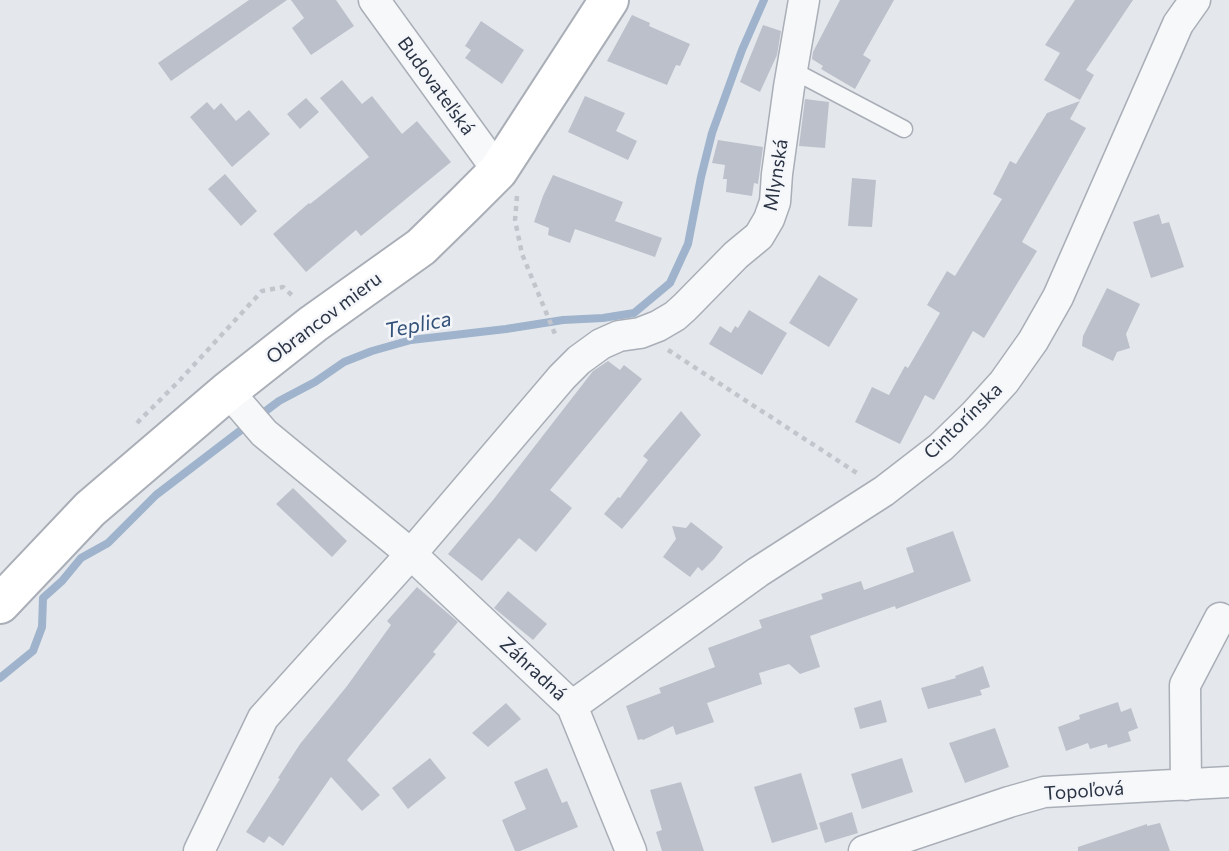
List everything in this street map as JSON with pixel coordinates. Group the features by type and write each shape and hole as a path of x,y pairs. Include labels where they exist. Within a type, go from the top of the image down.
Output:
{"street":[{"name":"Budovateľská","path":"374,0 508,182"},
{"name":"Obrancov mieru","path":"0,604 90,509 247,414 325,314 508,182 609,0"},
{"name":"Mlynská","path":"411,554 579,360 601,344 619,336 640,333 658,326 685,307 736,255 759,236 775,202 804,0"},
{"name":"Cintorínska","path":"572,706 758,572 884,491 941,447 1004,382 1033,341 1058,297 1178,24 1195,0"},
{"name":"Záhradná","path":"247,414 411,554 572,706 631,851"},
{"path":"199,851 263,718 411,554"},
{"path":"1186,785 1185,685 1220,618"},
{"name":"Topoľová","path":"864,851 1044,792 1229,782"}],"lane":[{"path":"792,70 904,129"}],"path":[{"path":"508,182 522,254 555,334"},
{"path":"640,333 884,491"}],"building":[{"path":"249,0 287,0 171,81 158,63"},
{"path":"291,0 336,0 354,26 311,55 292,28 304,18"},
{"path":"840,0 894,0 863,55 871,60 855,89 821,69 823,66 812,59"},
{"path":"1075,0 1133,0 1086,70 1094,75 1080,100 1044,80 1060,53 1045,45"},
{"path":"632,15 650,23 649,26 690,44 667,85 607,61"},
{"path":"481,21 524,50 502,84 465,58 471,50 465,46"},
{"path":"763,25 781,31 777,55 760,92 740,82"},
{"path":"342,80 362,104 372,96 402,134 417,121 451,162 361,236 356,230 306,272 273,234 369,157 320,98"},
{"path":"585,96 625,113 616,131 637,141 628,160 568,132"},
{"path":"306,98 319,112 300,129 287,114"},
{"path":"805,99 829,102 825,148 799,146"},
{"path":"1080,101 1070,119 1086,128 1022,242 1037,251 984,338 973,331 934,400 925,395 900,444 855,422 872,387 889,395 905,366 908,368 940,313 927,305 947,271 955,276 1002,199 993,194 1010,161 1016,164 1047,113"},
{"path":"207,102 214,110 221,103 236,121 249,110 270,134 232,167 190,117"},
{"path":"718,140 763,147 758,184 754,183 752,196 726,192 727,179 723,179 725,165 712,163"},
{"path":"225,174 257,211 241,226 208,189"},
{"path":"553,175 623,202 615,221 662,238 655,257 575,229 570,243 548,235 549,228 534,222"},
{"path":"852,178 876,180 872,227 848,226"},
{"path":"1159,214 1162,224 1169,222 1184,267 1151,278 1133,222"},
{"path":"819,275 858,299 829,347 789,323"},
{"path":"1107,288 1140,304 1126,334 1130,348 1117,352 1113,361 1082,346 1083,336"},
{"path":"749,310 787,333 762,375 709,344 720,326 731,333 735,326 738,328"},
{"path":"608,361 620,370 624,365 642,379 550,490 572,508 536,552 519,538 482,581 448,554 593,371"},
{"path":"681,411 701,435 622,529 604,514 618,497 620,498 648,460 643,456"},
{"path":"293,488 347,541 332,557 276,504"},
{"path":"691,522 723,547 702,571 698,567 690,577 663,557 676,539 672,526 686,528"},
{"path":"953,531 971,581 896,609 895,606 810,636 820,667 800,674 789,664 759,673 762,684 707,703 714,722 676,735 673,726 638,740 626,706 661,693 659,688 715,667 708,648 762,628 759,620 823,599 821,594 861,581 864,590 914,572 906,548"},
{"path":"417,587 458,622 433,652 436,654 347,760 380,795 362,811 331,777 283,846 269,836 264,843 246,832 300,744 347,686 391,625 387,621"},
{"path":"508,591 547,624 533,640 494,608"},
{"path":"983,666 990,687 980,690 982,695 928,709 921,688 956,678 955,676"},
{"path":"881,700 887,722 860,729 854,708"},
{"path":"1118,702 1121,712 1131,708 1138,728 1128,732 1131,741 1108,748 1107,744 1090,749 1088,743 1066,751 1058,727 1080,719 1079,715"},
{"path":"506,703 521,719 488,747 472,733"},
{"path":"995,728 1009,767 965,783 949,743"},
{"path":"430,758 446,778 408,809 392,788"},
{"path":"902,758 913,792 862,809 851,774"},
{"path":"547,768 562,803 567,801 578,827 515,851 502,820 526,809 514,782"},
{"path":"801,773 818,829 772,843 754,787"},
{"path":"681,782 704,851 662,851 656,832 662,830 650,790"},
{"path":"852,812 858,833 825,843 819,823"},
{"path":"1160,823 1170,851 1078,851 1078,847 1147,824"}],"waterway":[{"name":"Teplica","path":"259,416 344,362 411,340 634,313 670,283 688,244 712,133 742,50 764,0"},
{"name":"Teplica","path":"0,678 33,651 42,627 43,598 81,558 108,543 156,495 249,424"}]}
